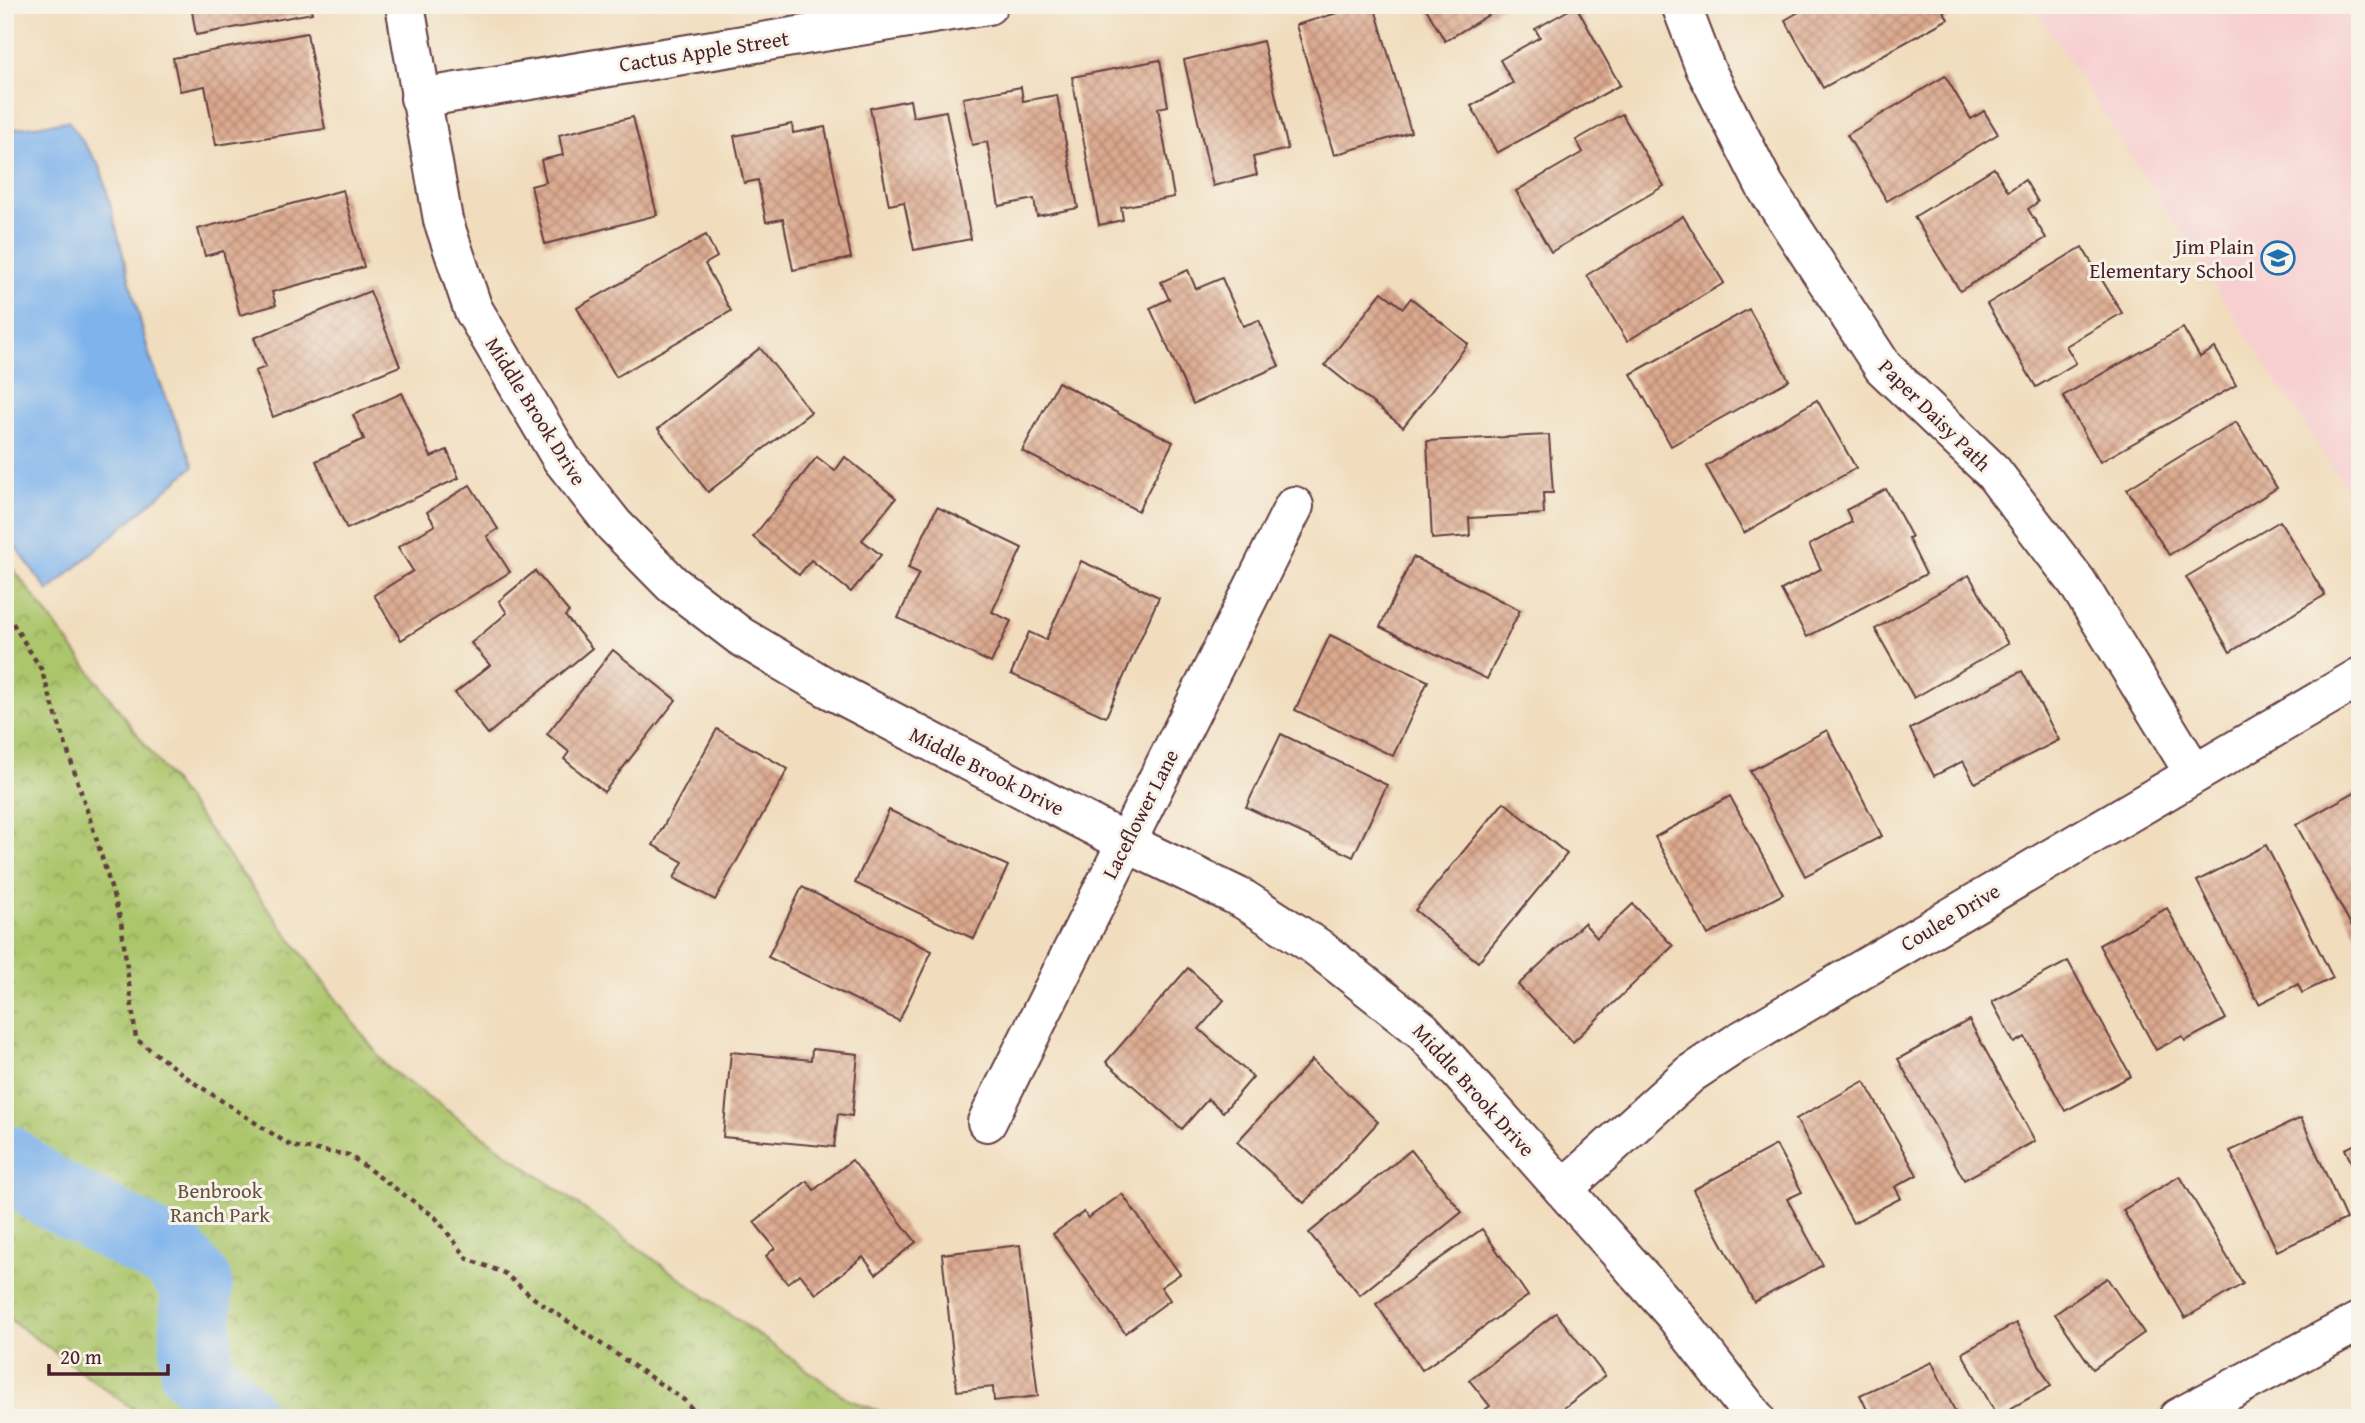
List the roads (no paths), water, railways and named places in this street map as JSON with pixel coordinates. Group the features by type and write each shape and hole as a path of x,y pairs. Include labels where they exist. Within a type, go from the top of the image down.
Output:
{"street":[{"name":"Middle Brook Drive","path":"405,5 443,220 473,309 561,458 614,525 672,584 740,636 826,687 1125,842 1243,899 1318,947 1422,1030 1674,1314 1755,1418"},
{"name":"Cactus Apple Street","path":"420,97 988,5"},
{"name":"Paper Daisy Path","path":"1681,5 1705,68 1765,186 1883,367 1993,472 2077,582 2194,773"},
{"name":"Laceflower Lane","path":"987,1122 1294,506"},
{"name":"Coulee Drive","path":"1563,1189 1690,1074 1737,1043 2360,677"},
{"path":"2178,1418 2360,1321"}],"water":[{"path":"68,121 100,166 150,358 194,466 48,591 5,532 5,130"}],"waterway":[{"path":"5,1160 47,1191 174,1257 196,1284 196,1371 241,1418"}],"place":[{"name":"Jim Plain Elementary School","path":"2278,258"}],"park label":[{"name":"Benbrook Ranch Park","path":"220,1202"}]}
